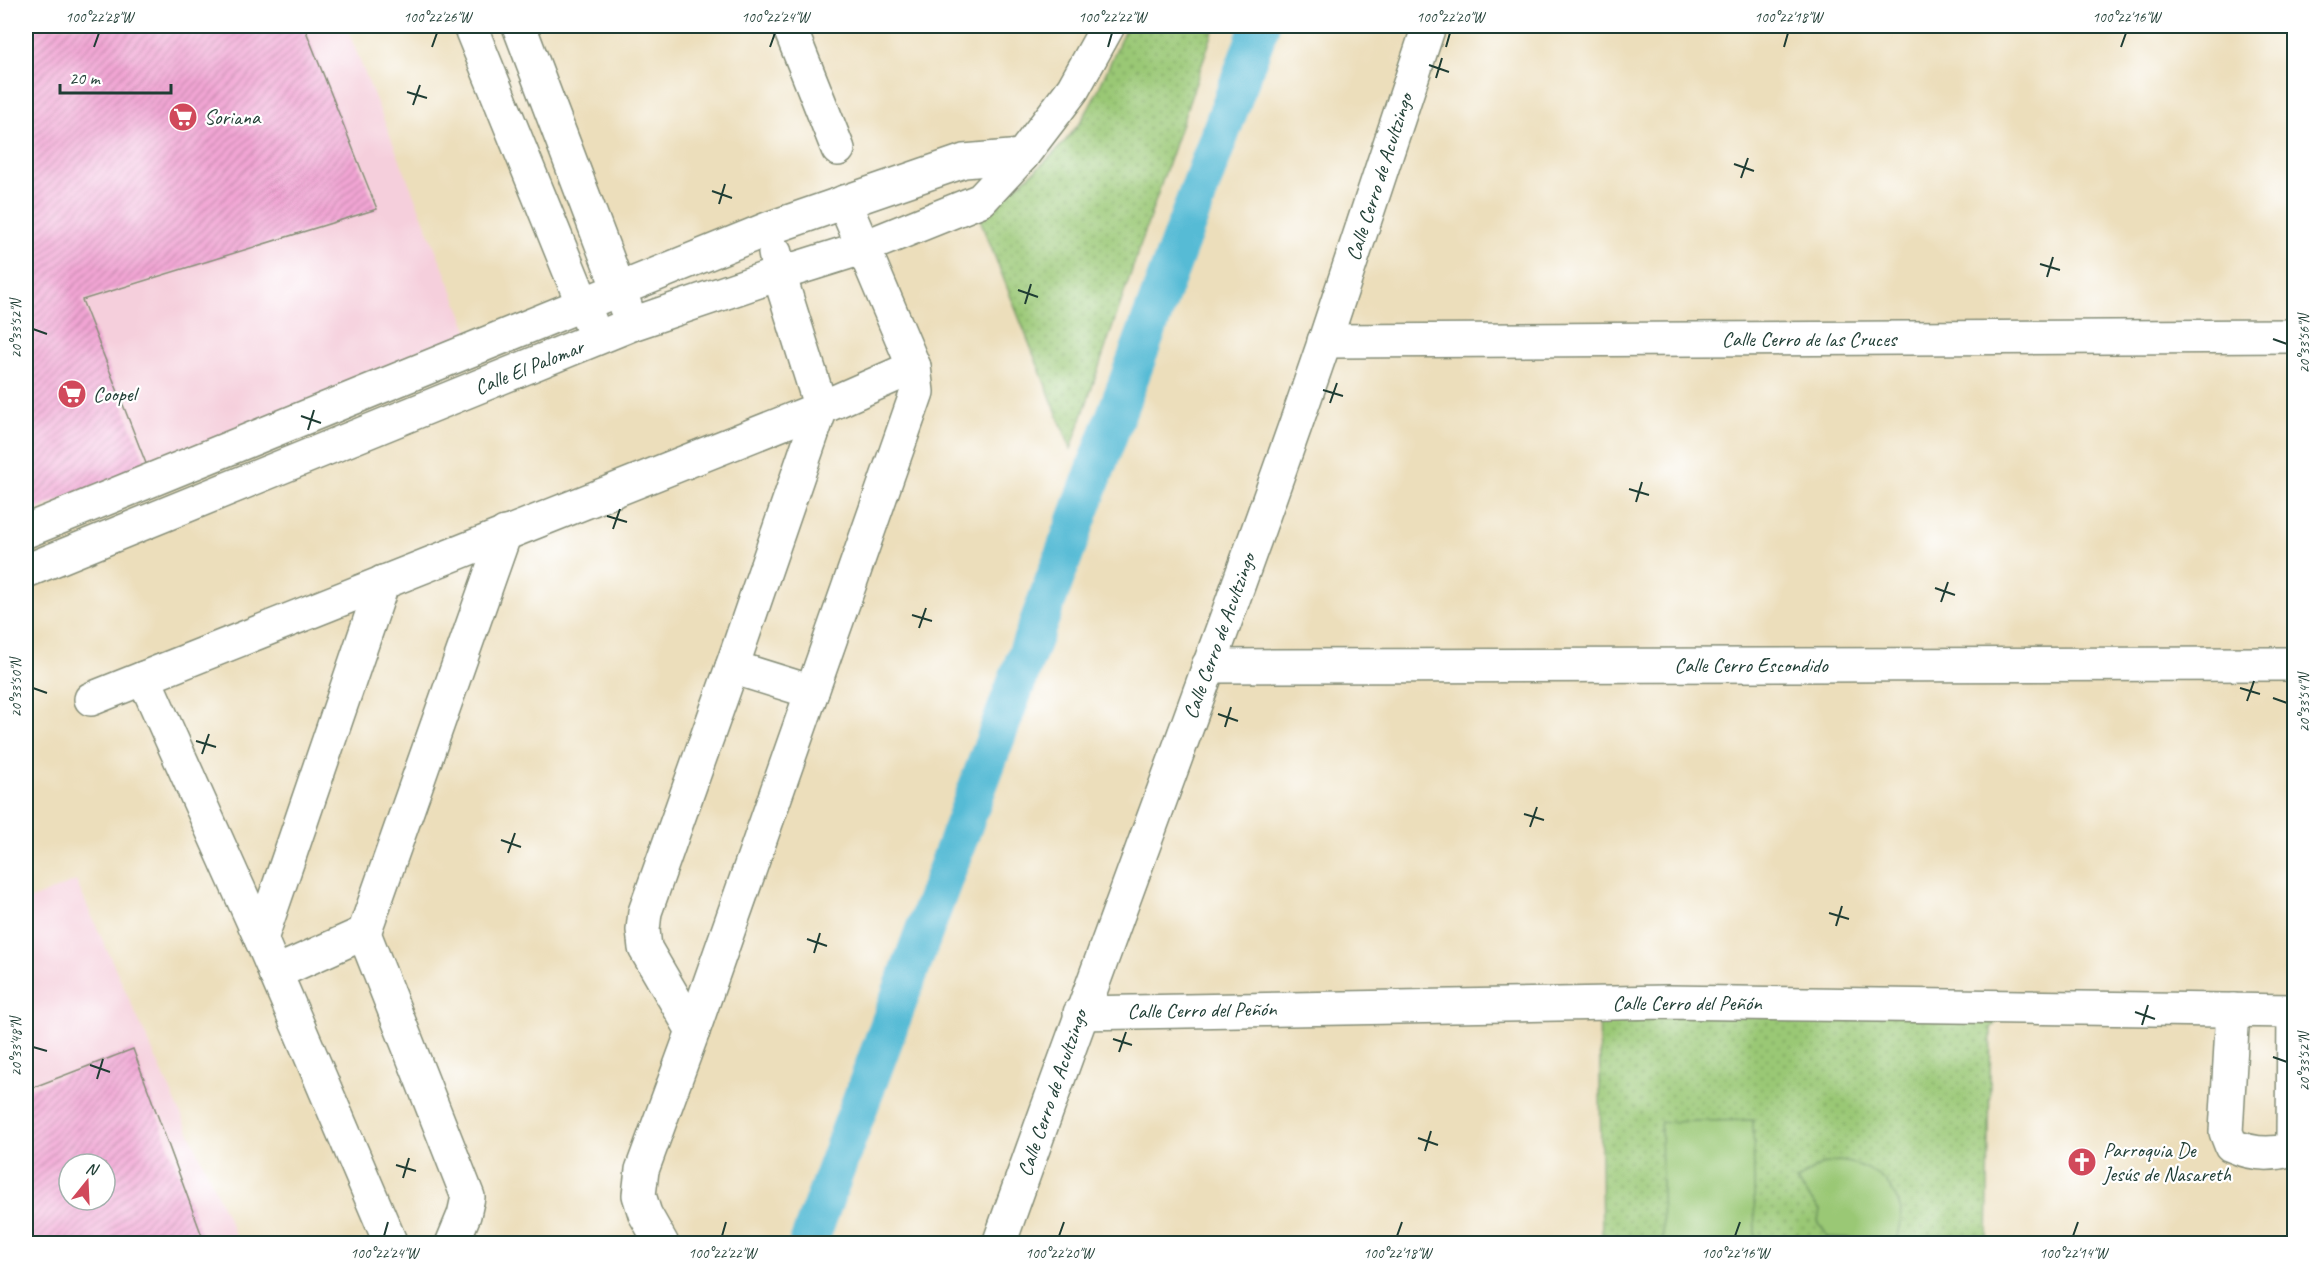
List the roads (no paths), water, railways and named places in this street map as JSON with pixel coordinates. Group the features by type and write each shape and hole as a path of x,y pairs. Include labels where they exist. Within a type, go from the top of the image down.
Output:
{"street":[{"path":"470,26 598,339"},
{"path":"519,26 632,324"},
{"path":"789,26 838,149"},
{"name":"Calle El Palomar","path":"26,571 632,324 862,248 981,200 1022,156 1073,89 1108,26"},
{"name":"Calle Cerro de Acultzingo","path":"999,1244 1080,1013 1208,666 1324,341 1429,26"},
{"name":"Calle El Palomar","path":"26,531 770,228 964,161 1022,156"},
{"path":"534,186 574,174"},
{"path":"662,1244 645,1214 639,1195 642,1170 693,1032 917,392 914,367 844,202"},
{"path":"693,1032 645,948 643,930 645,912 821,408 779,274 770,228"},
{"name":"Calle Cerro de las Cruces","path":"1324,341 2295,336"},
{"path":"90,699 821,408 914,367"},
{"path":"399,378 415,413"},
{"path":"218,452 232,488"},
{"path":"452,1244 464,1215 468,1197 364,933 505,533"},
{"path":"261,939 383,582"},
{"name":"Calle Cerro Escondido","path":"1208,666 2295,664"},
{"path":"732,667 812,692"},
{"path":"144,678 261,939 391,1244"},
{"path":"275,973 364,933"},
{"name":"Calle Cerro del Peñón","path":"1080,1013 1667,1002 2294,1011"},
{"path":"2233,1010 2226,1132 2231,1145 2245,1152 2276,1153 2288,1150 2293,1138 2294,1011"}],"waterway":[{"path":"808,1244 1260,26"}],"place":[{"name":"Soriana","path":"183,117"},
{"name":"Coopel","path":"72,394"},
{"name":"Parroquia De Jesús de Nasareth","path":"2082,1162"}]}
